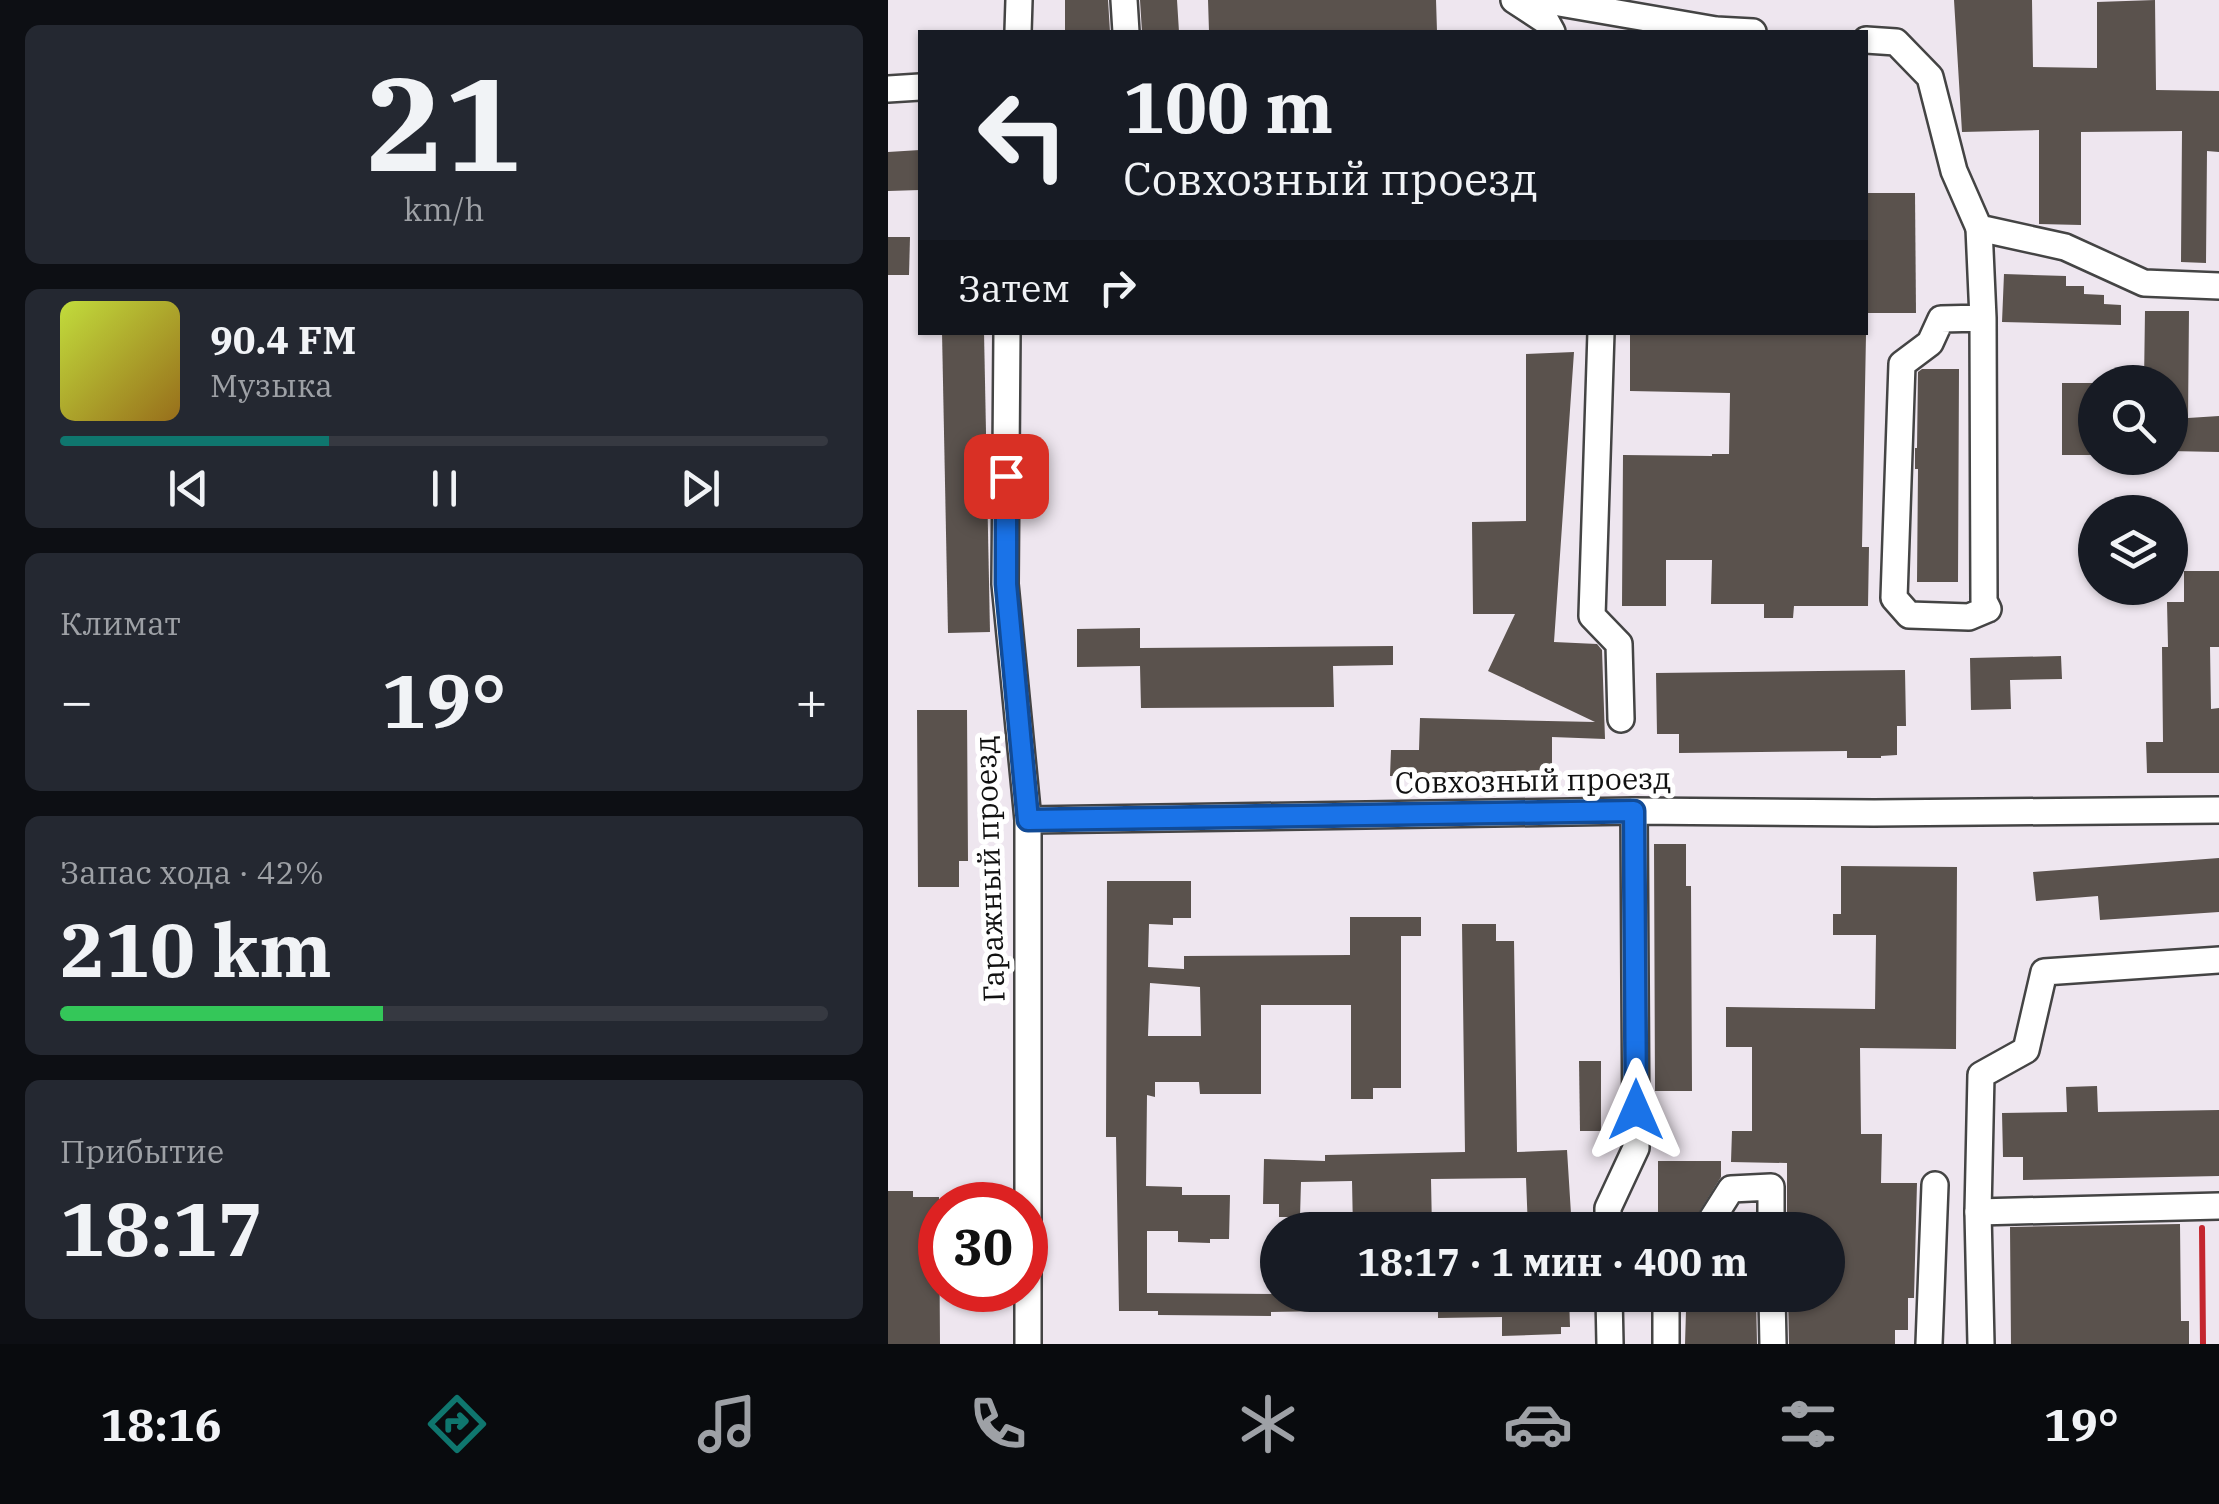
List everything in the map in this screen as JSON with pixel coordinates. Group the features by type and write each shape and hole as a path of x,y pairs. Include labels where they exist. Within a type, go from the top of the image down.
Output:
{"street":[{"path":"1018,30 1020,0"},
{"path":"1124,0 1126,30"},
{"path":"1514,0 1546,21 1551,30"},
{"path":"1542,0 1716,30"},
{"path":"1868,40 1896,42 1930,78 1954,172 1980,228 1983,318 1984,601 1988,609 1968,617 1909,616 1894,598 1902,364 1930,342 1942,319 1983,318"},
{"path":"888,89 918,87"},
{"path":"1980,228 2064,247 2144,283 2220,286"},
{"name":"Гаражный проезд","path":"1007,335 1006,584 1028,820 1028,1344"},
{"path":"1601,335 1592,616 1619,644 1621,719"},
{"name":"Совхозный проезд","path":"1028,820 1634,811 2220,810"},
{"path":"1608,1212 1636,1148 1634,811"},
{"path":"1981,1344 1980,1075 2026,1050 2044,972 2220,960"},
{"path":"1929,1344 1935,1184"},
{"path":"1716,1212 1731,1189 1770,1187 1771,1212"},
{"path":"1978,1212 2220,1206"},
{"path":"1610,1312 1610,1344"},
{"path":"1666,1312 1666,1344"},
{"path":"1772,1312 1772,1344"}],"shaded area":[{"path":"888,0 2219,0 2219,1344 888,1344"}],"building":[{"path":"1065,0 1108,0 1110,30 1065,30"},
{"path":"1140,0 1177,0 1179,30 1142,30"},
{"path":"1208,0 1436,0 1437,30 1209,30"},
{"path":"1954,0 2032,0 2033,67 2097,68 2097,2 2155,0 2156,90 2220,91 2220,152 2207,151 2206,263 2181,262 2182,131 2081,132 2081,225 2039,224 2039,130 1962,132"},
{"path":"918,150 918,190 888,191 888,152"},
{"path":"1868,193 1915,193 1916,313 1868,313"},
{"path":"888,237 910,237 909,275 888,275"},
{"path":"2004,274 2066,276 2066,286 2084,286 2084,294 2104,295 2104,304 2121,305 2121,325 2002,322"},
{"path":"2145,311 2189,311 2188,418 2188,365 2144,365"},
{"path":"942,335 984,335 990,632 948,633"},
{"path":"1630,335 1866,335 1862,547 1869,547 1868,606 1794,606 1793,618 1764,618 1764,604 1711,604 1712,560 1666,560 1666,606 1622,606 1623,455 1729,454 1730,393 1630,391"},
{"path":"1574,352 1554,642 1597,644 1602,650 1605,739 1552,737 1552,779 1390,776 1391,750 1419,750 1420,718 1595,722 1488,671 1515,614 1473,614 1472,522 1526,521 1526,354"},
{"path":"1959,369 1958,582 1917,582 1915,448 1918,372"},
{"path":"2062,383 2078,383 2078,455 2062,455"},
{"path":"2220,416 2220,452 2188,451 2188,418"},
{"path":"2188,571 2220,571 2220,647 2210,647 2211,709 2220,708 2220,773 2147,773 2146,742 2163,742 2162,647 2168,647 2167,605 2188,605"},
{"path":"1140,628 1140,648 1393,646 1393,665 1333,666 1334,707 1141,708 1140,666 1077,667 1077,629"},
{"path":"2061,656 2062,679 2010,680 2011,709 1971,710 1970,658"},
{"path":"1905,670 1906,726 1897,726 1897,755 1847,758 1847,751 1679,753 1679,734 1657,734 1656,673"},
{"path":"917,710 967,710 968,861 959,861 959,887 918,887"},
{"path":"1654,844 1686,844 1686,886 1691,886 1692,1091 1655,1091"},
{"path":"2220,858 2220,912 2100,920 2098,896 2036,901 2033,872"},
{"path":"1841,866 1957,867 1956,1049 1860,1048 1861,1134 1882,1134 1881,1183 1917,1183 1914,1298 1908,1298 1908,1330 1895,1330 1895,1344 1789,1344 1788,1312 1845,1312 1845,1212 1787,1212 1787,1163 1731,1162 1732,1131 1752,1131 1752,1047 1726,1047 1726,1007 1875,1009 1876,935 1833,935 1833,914 1841,914"},
{"path":"1107,881 1191,881 1191,918 1173,918 1173,925 1149,924 1148,967 1184,969 1184,956 1350,955 1350,917 1421,917 1421,936 1401,936 1401,1088 1373,1088 1373,1099 1351,1099 1351,1005 1261,1005 1261,1094 1200,1094 1199,1082 1155,1082 1155,1097 1147,1095 1146,1186 1182,1187 1182,1195 1230,1195 1229,1239 1178,1242 1178,1231 1147,1231 1147,1293 1260,1294 1260,1312 1271,1312 1271,1316 1119,1311 1116,1137 1106,1137","holes":["1150,983 1200,987 1201,1036 1148,1036"]},
{"path":"1462,924 1496,924 1496,941 1514,941 1517,1152 1567,1150 1571,1212 1527,1212 1526,1178 1431,1179 1432,1212 1353,1212 1352,1181 1301,1182 1300,1212 1279,1212 1279,1204 1263,1204 1264,1159 1325,1161 1325,1155 1465,1152"},
{"path":"1579,1061 1601,1061 1601,1131 1580,1131"},
{"path":"2097,1086 2098,1112 2220,1110 2220,1176 2023,1180 2023,1157 2003,1157 2002,1113 2067,1112 2066,1087"},
{"path":"1658,1161 1721,1161 1721,1177 1699,1212 1658,1212"},
{"path":"888,1191 913,1191 913,1197 918,1197 918,1312 940,1312 940,1344 888,1344"},
{"path":"2180,1224 2181,1321 2189,1321 2189,1344 2011,1344 2010,1227"},
{"path":"1438,1312 1570,1312 1570,1327 1561,1327 1561,1334 1502,1336 1502,1317 1438,1318"},
{"path":"1686,1312 1756,1312 1757,1344 1685,1344"}],"railway":[{"path":"2202,1228 2203,1344"}],"route":[{"path":"1006,476 1006,584 1028,820 1634,811 1636,1110"}]}
